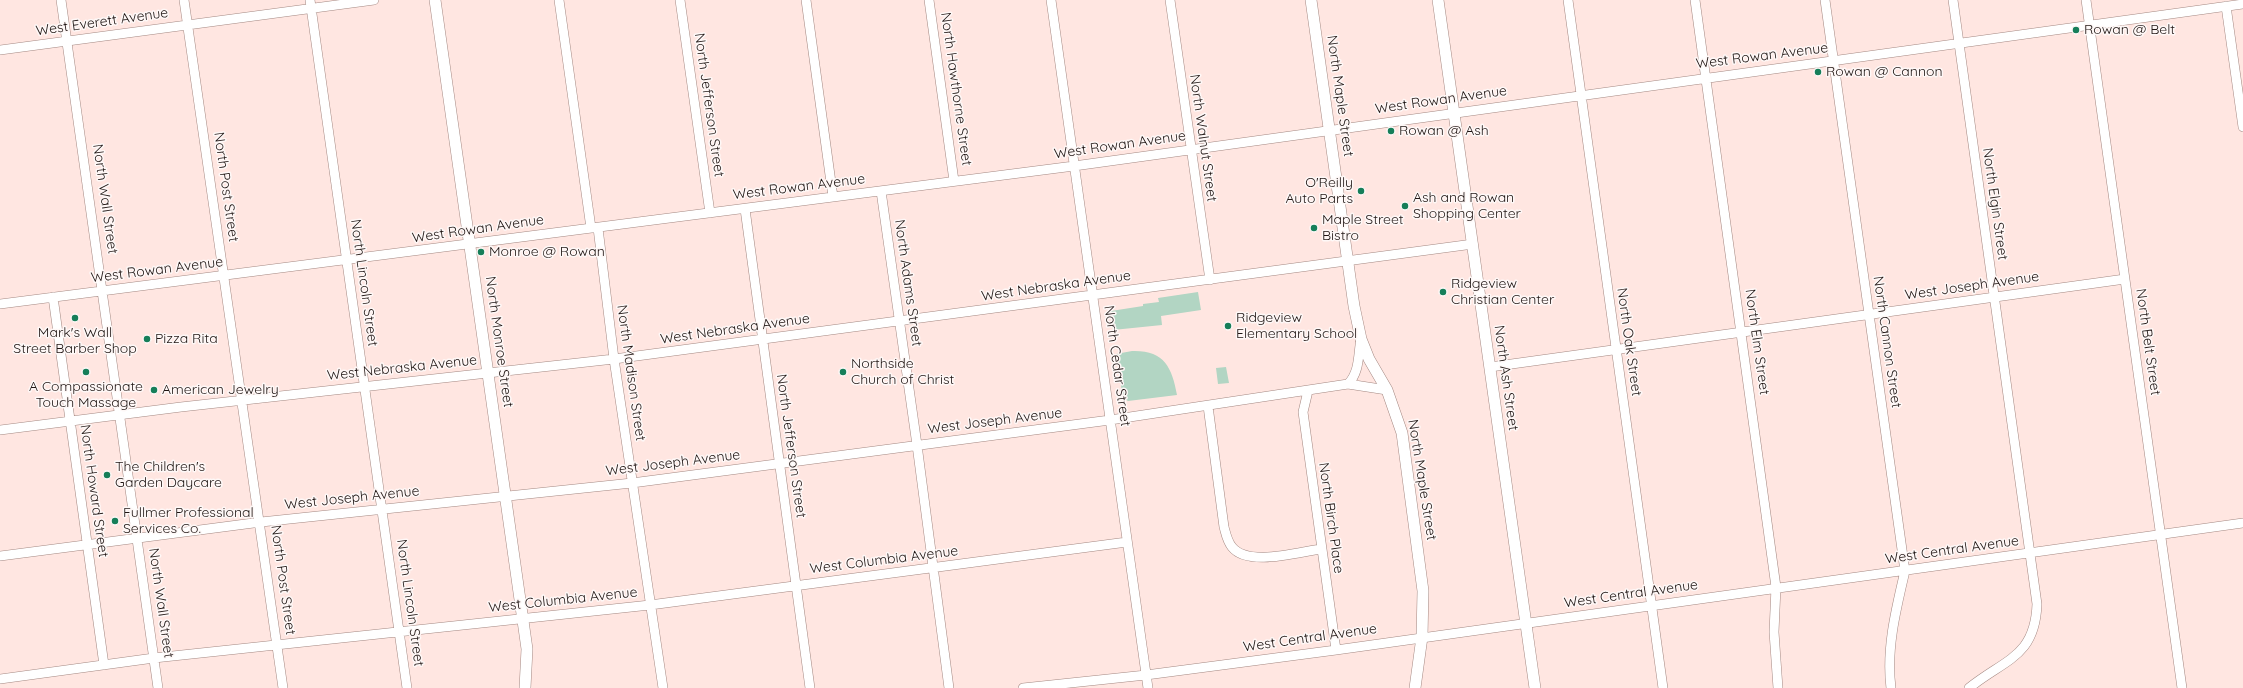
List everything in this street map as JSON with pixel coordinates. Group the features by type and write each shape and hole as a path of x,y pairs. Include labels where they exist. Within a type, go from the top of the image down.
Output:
{"main road":[{"name":"North Monroe Street","path":"435,0 523,618 527,649 526,688"},
{"name":"North Maple Street","path":"1311,0 1347,261 1361,339 1369,359 1387,390 1396,412 1404,449 1423,591 1422,637 1415,688"},
{"name":"North Ash Street","path":"1438,0 1534,688"}],"street":[{"name":"North Wall Street","path":"62,0 104,291 158,688"},
{"name":"North Post Street","path":"184,0 261,522 283,688"},
{"name":"West Everett Avenue","path":"0,50 188,24 310,4 374,0"},
{"name":"North Madison Street","path":"559,0 650,605 664,688"},
{"name":"North Jefferson Street","path":"680,0 710,213"},
{"path":"806,0 833,197"},
{"name":"North Hawthorne Street","path":"929,0 954,181"},
{"name":"North Cedar Street","path":"1051,0 1148,688"},
{"name":"North Walnut Street","path":"1170,0 1190,149 1210,280"},
{"name":"North Oak Street","path":"1568,0 1663,688"},
{"name":"North Elm Street","path":"1695,0 1742,332 1776,588 1774,632 1778,688"},
{"name":"North Cannon Street","path":"1825,0 1905,571 1894,619 1891,645 1891,688"},
{"name":"North Elgin Street","path":"1953,0 2037,604 2036,622 2030,639 2020,652 1969,688"},
{"name":"North Belt Street","path":"2086,0 2182,688"},
{"name":"North Lincoln Street","path":"310,4 383,508 398,632 407,688"},
{"name":"West Rowan Avenue","path":"0,304 347,261 1074,166 1706,77 1834,61 2243,4"},
{"path":"2226,6 2243,127"},
{"name":"North Adams Street","path":"881,191 918,445 949,688"},
{"name":"North Jefferson Street","path":"745,209 810,688"},
{"name":"West Nebraska Avenue","path":"0,430 365,386 614,359 1472,244"},
{"name":"West Joseph Avenue","path":"1490,367 1615,348 1869,315 2125,278"},
{"name":"North Howard Street","path":"53,298 104,665"},
{"path":"1348,384 1354,378 1357,371 1357,358 1361,339"},
{"name":"West Joseph Avenue","path":"0,556 261,522 506,495 632,483 1110,420 1348,384 1387,390"},
{"name":"North Birch Place","path":"1308,391 1303,412 1336,650"},
{"path":"1208,406 1224,527 1228,542 1232,548 1248,557 1260,557 1321,549"},
{"name":"West Central Avenue","path":"1023,688 1146,675 1336,650 2243,524"},
{"name":"West Columbia Avenue","path":"0,679 154,658 650,605 1128,542"}],"green space":[{"path":"1198,292 1201,310 1161,316 1162,325 1113,330 1111,311 1159,302 1158,298"},
{"path":"1132,351 1143,351 1152,354 1165,362 1172,376 1177,395 1128,401 1123,398 1116,354"},
{"path":"1226,367 1229,383 1218,384 1216,368"}],"place":[{"name":"Rowan @ Belt","path":"2076,30"},
{"name":"Rowan @ Cannon","path":"1818,72"},
{"name":"Rowan @ Ash","path":"1391,131"},
{"name":"O'Reilly Auto Parts","path":"1361,191"},
{"name":"Ash and Rowan Shopping Center","path":"1405,206"},
{"name":"Maple Street Bistro","path":"1314,228"},
{"name":"Monroe @ Rowan","path":"481,252"},
{"name":"Ridgeview Christian Center","path":"1443,292"},
{"name":"Mark's Wall Street Barber Shop","path":"75,318"},
{"name":"Ridgeview Elementary School","path":"1228,326"},
{"name":"Pizza Rita","path":"147,339"},
{"name":"A Compassionate Touch Massage","path":"86,372"},
{"name":"Northside Church of Christ","path":"843,372"},
{"name":"American Jewelry","path":"154,390"},
{"name":"The Children's Garden Daycare","path":"107,475"},
{"name":"Fullmer Professional Services Co.","path":"115,521"}]}
